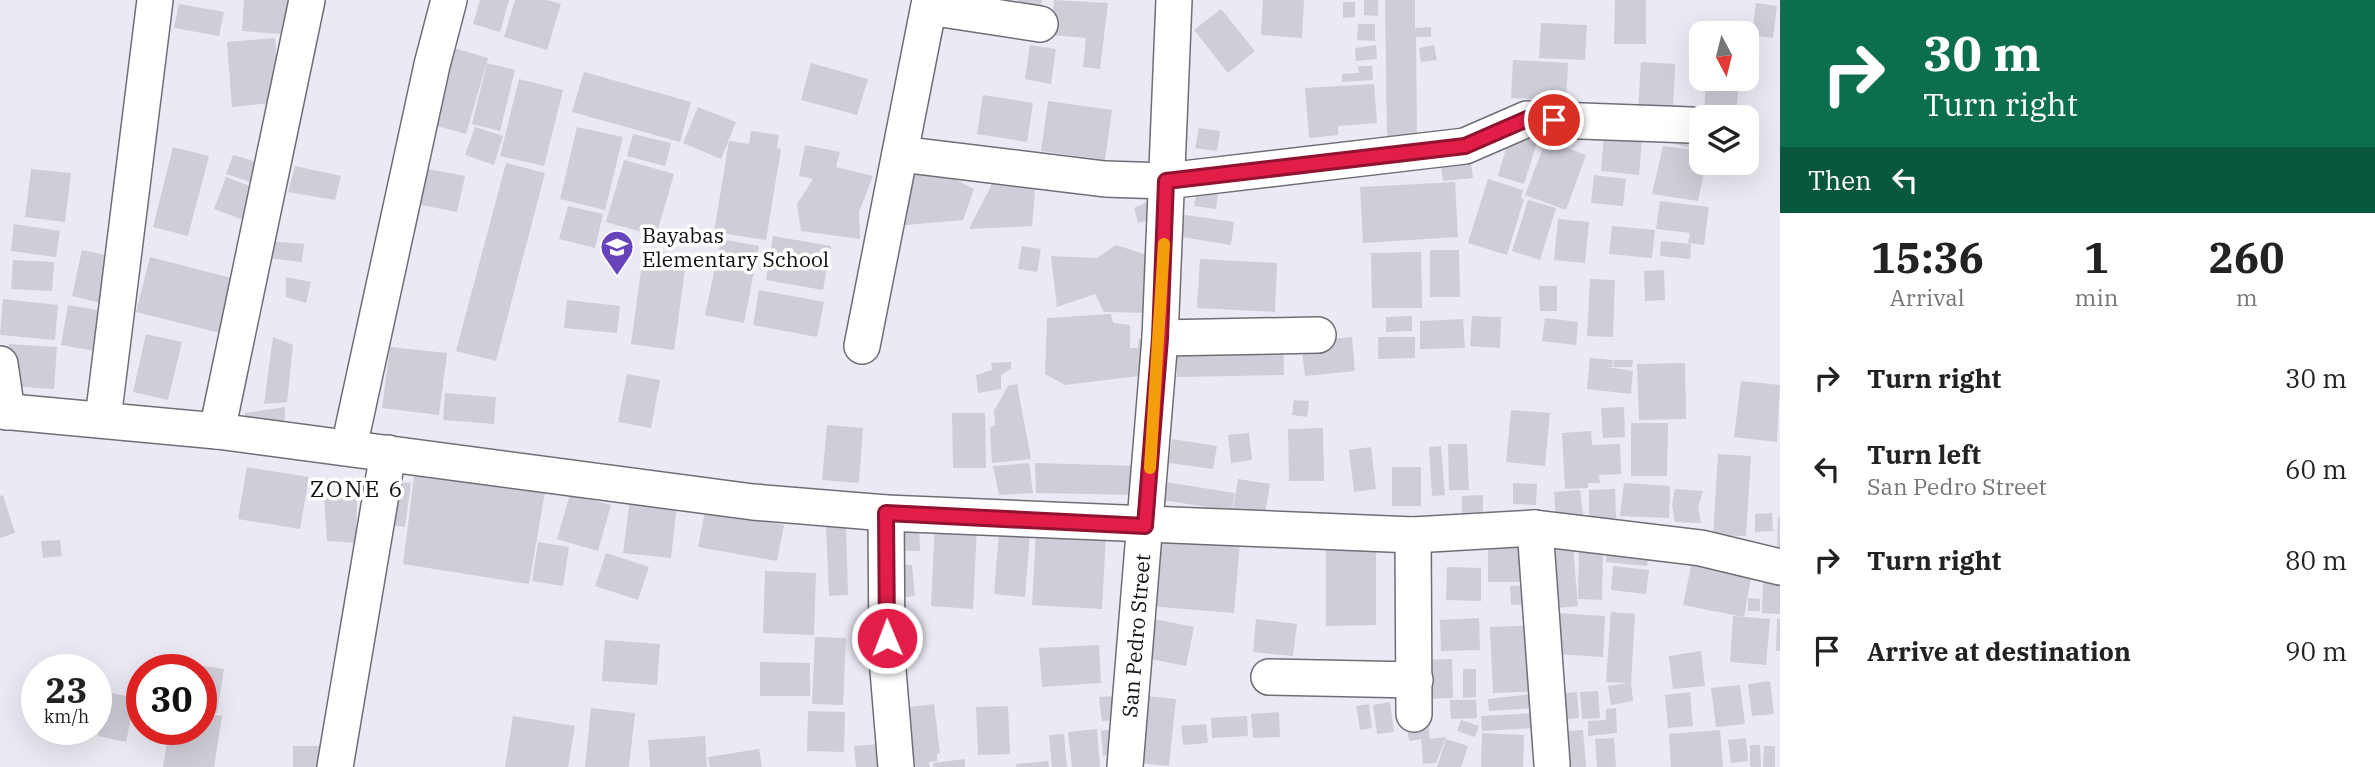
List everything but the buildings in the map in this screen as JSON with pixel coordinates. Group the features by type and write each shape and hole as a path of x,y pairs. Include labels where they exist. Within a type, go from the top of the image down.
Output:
{"street":[{"path":"103,419 155,0"},
{"path":"217,430 307,0"},
{"path":"349,447 449,0"},
{"name":"San Pedro Street","path":"1125,766 1160,338 1174,0"},
{"path":"862,346 930,3 1040,24"},
{"path":"900,154 1105,179 1166,181 1465,146 1527,119 1689,125"},
{"path":"1160,338 1318,335"},
{"path":"0,364 3,411 217,430 752,502 886,513 1145,526 1413,535 1535,527 1701,548 1780,567"},
{"path":"335,767 388,453"},
{"path":"886,513 887,658 896,767"},
{"path":"1535,527 1552,764"},
{"path":"1269,677 1415,697 1413,535"}],"slow traffic":[{"path":"1150,468 1164,244"}],"place":[{"name":"Bayabas Elementary School","path":"617,277"}],"district":[{"name":"ZONE 6","path":"357,488"}],"route":[{"path":"887,638 886,513 1145,526 1160,338 1166,181 1465,146 1527,119 1554,120"}]}
